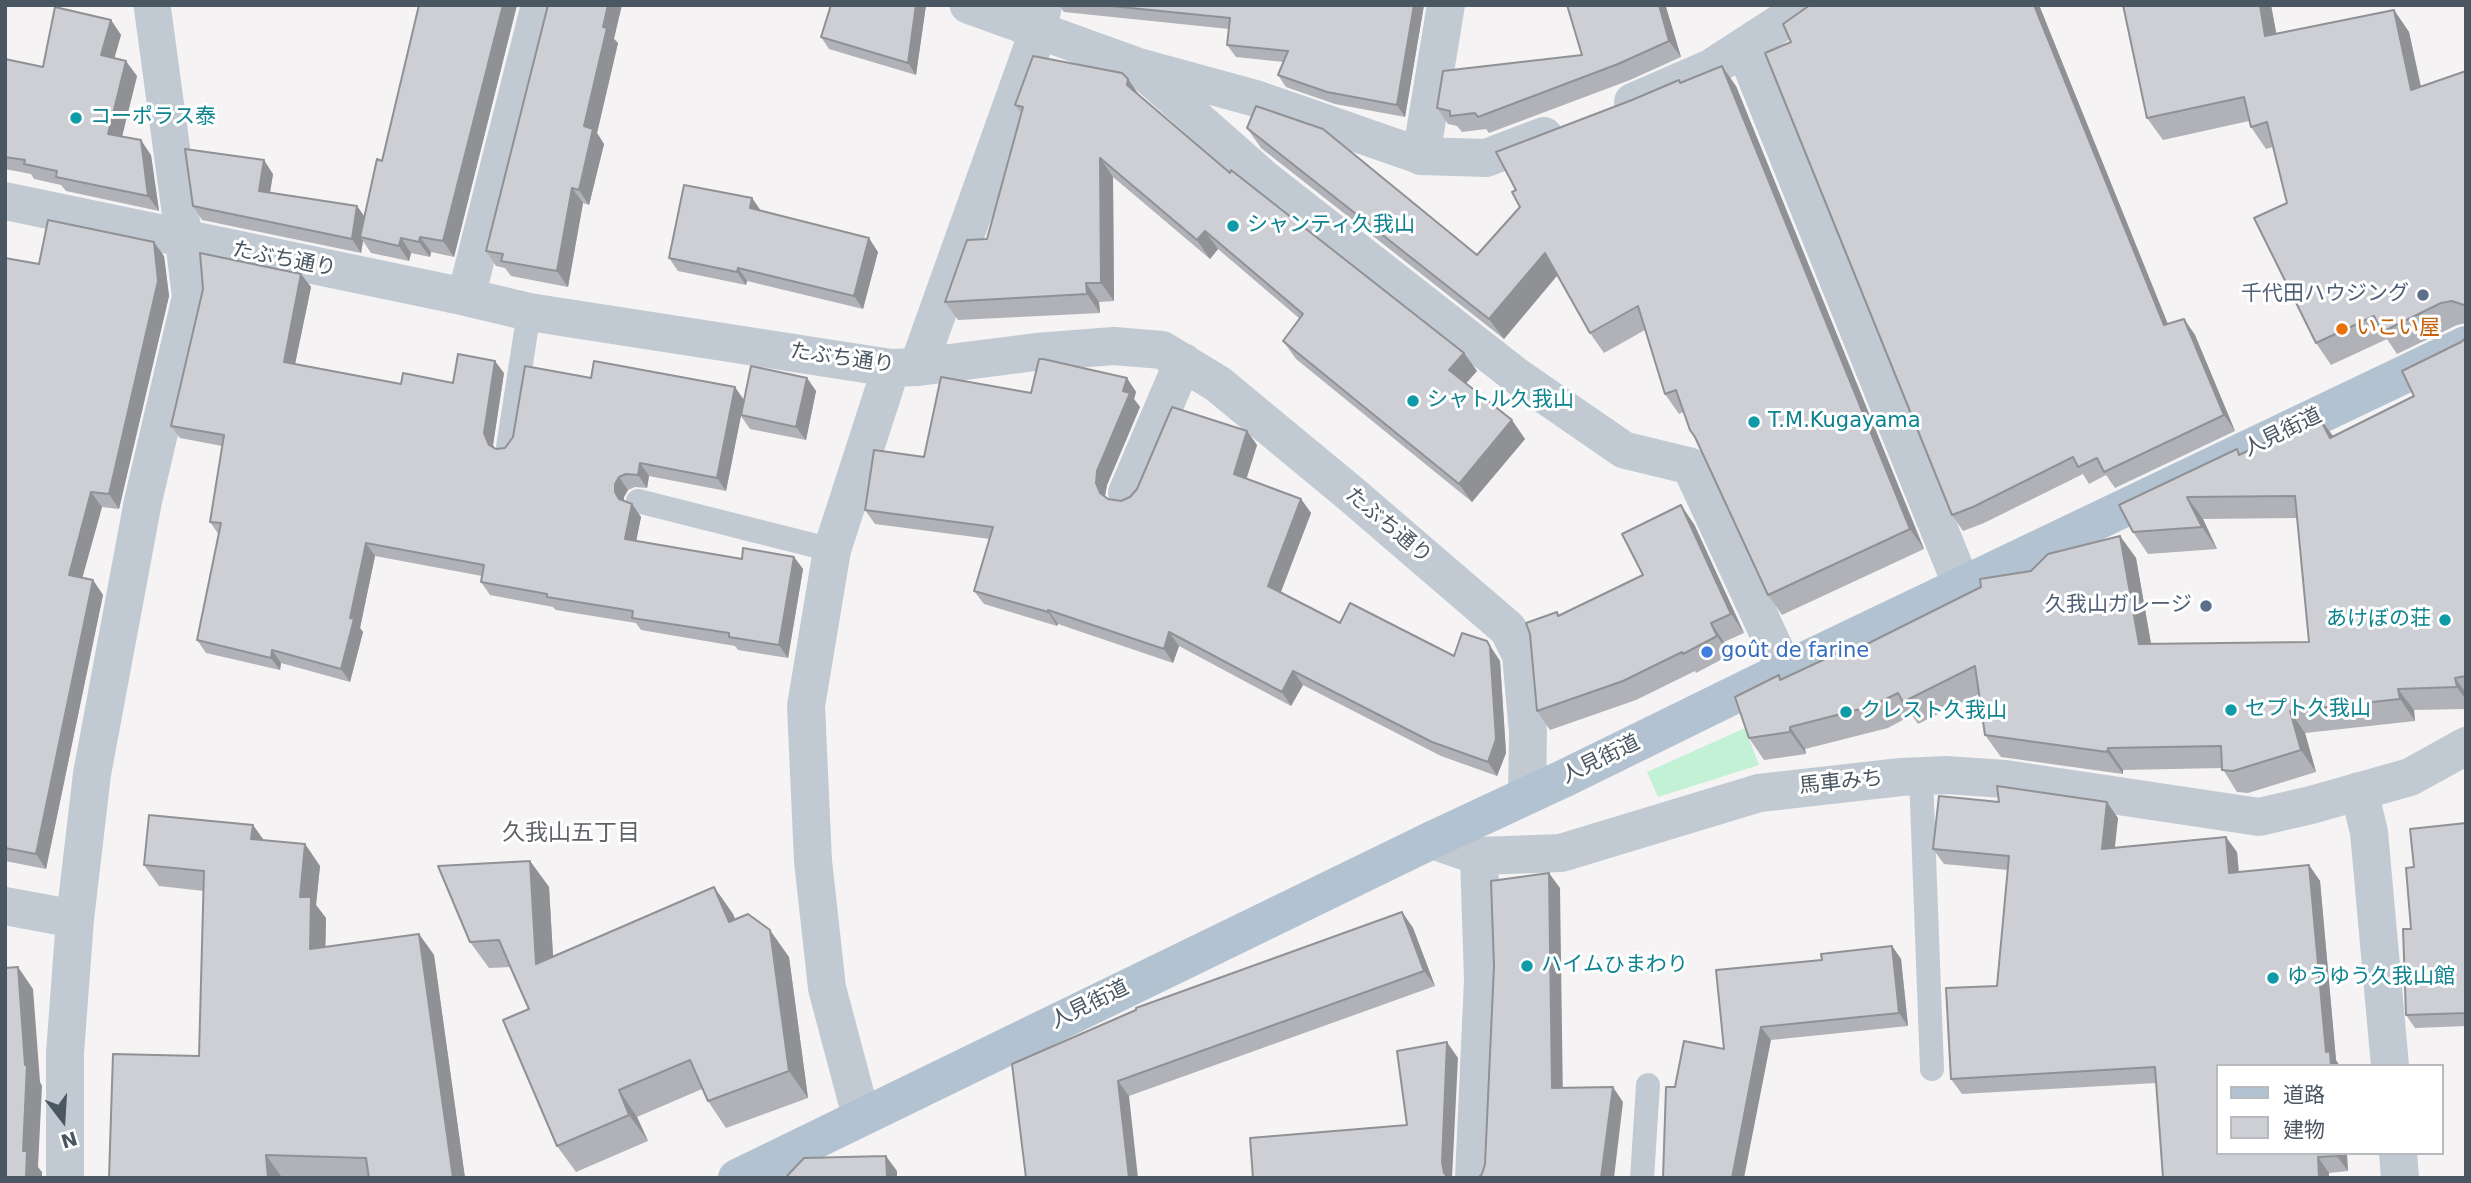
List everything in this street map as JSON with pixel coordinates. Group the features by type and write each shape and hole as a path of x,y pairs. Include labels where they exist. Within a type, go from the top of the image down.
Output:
{"main road":[{"name":"人見街道","path":"737,1178 1432,840 2466,345"}],"street":[{"path":"65,1178 65,1053 75,919 97,747 143,501 191,297 152,5"},
{"path":"466,297 540,5"},
{"path":"968,5 1040,18 1138,66 1254,98 1422,156 1486,158 1711,68 1808,5"},
{"path":"1422,156 1446,5"},
{"path":"862,1116 827,988 813,861 806,706 832,550 1040,18"},
{"path":"1744,47 1962,586"},
{"path":"1138,66 1265,179 1518,377 1624,450 1690,466 1785,670"},
{"name":"たぶち通り","path":"5,201 528,312 904,367 1114,346 1162,349 1218,384 1508,629 1521,656 1528,732 1527,795"},
{"path":"1127,493 1183,362"},
{"path":"2390,1064 2369,832 2359,791 2410,776 2466,746"},
{"name":"馬車みち","path":"1432,840 1479,856 1561,853 1759,793 1921,776 2004,779 2259,817 2359,791"},
{"path":"1474,1178 1483,979 1479,856"},
{"path":"5,906 75,919"},
{"path":"2398,1155 2400,1178"}],"lane":[{"path":"508,447 528,312"},
{"path":"638,501 832,550"},
{"path":"1921,776 1932,1069"},
{"path":"1642,1178 1648,1084"}],"green space":[{"path":"1745,728 1759,765 1658,797 1647,772"}],"building":[{"path":"419,5 503,5 443,241 420,237 419,242 401,238 399,246 360,237 377,159 382,161"},
{"path":"548,5 608,5 603,27 607,28 584,126 593,129 579,190 572,188 557,271 501,261 503,254 486,251"},
{"path":"831,5 916,5 908,63 821,37"},
{"path":"1101,5 1414,5 1397,105 1327,92 1278,75 1288,51 1227,45 1230,18"},
{"path":"1567,5 1659,5 1669,41 1618,64 1478,117 1475,113 1450,116 1450,111 1437,108 1443,71 1582,55"},
{"path":"1810,5 2034,5 2164,325 2184,319 2224,415 2104,472 2097,458 2078,467 2073,457 1952,515 1765,53 1791,42 1783,24"},
{"path":"2123,5 2260,5 2265,36 2394,10 2411,90 2466,71 2466,308 2452,301 2441,303 2382,332 2374,316 2316,343 2254,218 2287,203 2267,122 2251,127 2244,97 2147,118"},
{"name":"コーポラス泰","path":"55,7 111,20 101,55 126,61 108,134 141,140 148,196 56,177 57,171 24,164 25,160 5,157 5,59 43,67"},
{"path":"1033,56 1122,73 1128,79 1127,85 1230,173 1231,170 1464,353 1449,370 1512,420 1459,484 1283,341 1303,314 1205,231 1197,240 1100,158 1101,283 1086,283 1087,294 945,302 967,240 987,239 1023,107 1015,105"},
{"path":"1722,66 1910,529 1768,595 1690,430 1676,390 1665,394 1638,306 1590,333 1545,253 1489,319 1247,128 1256,106 1323,129 1477,255 1520,207 1512,192 1516,190 1496,152 1679,80 1680,83"},
{"path":"185,149 264,160 259,191 357,206 352,239 193,206"},
{"path":"684,185 752,198 750,208 869,238 854,296 738,268 737,272 669,258"},
{"path":"48,220 154,242 158,281 109,494 91,492 69,575 93,580 36,854 5,848 5,258 39,264"},
{"path":"200,253 301,274 284,362 401,384 403,373 453,383 458,354 495,361 484,433 489,445 496,449 505,448 513,437 525,366 591,378 594,361 735,387 717,478 640,463 638,475 626,474 619,477 615,492 619,499 632,504 625,539 742,559 743,548 794,557 779,645 729,637 729,633 632,618 633,611 547,597 547,594 481,582 484,565 366,543 350,618 354,619 341,669 272,650 271,658 197,640 221,523 210,522 224,435 171,426 203,289"},
{"path":"2466,338 2466,676 2455,678 2457,687 2398,689 2400,699 2290,711 2301,750 2233,771 2222,770 2221,746 2108,748 2107,752 1985,735 1975,666 1903,702 1898,693 1872,706 1790,727 1790,732 1749,738 1735,697 1779,675 1780,680 1853,646 1855,650 1981,587 1980,579 2031,571 2048,554 2120,536 2139,644 2309,642 2295,496 2187,497 2202,527 2133,532 2119,505 2237,449 2239,455 2319,417 2330,438 2414,396 2402,371"},
{"path":"1039,359 1127,378 1123,391 1130,393 1097,471 1096,483 1100,493 1108,499 1121,501 1130,497 1137,489 1172,407 1247,431 1234,474 1301,499 1268,586 1340,623 1350,603 1454,656 1462,633 1487,641 1490,647 1496,739 1488,762 1432,742 1293,671 1282,692 1169,632 1164,649 1048,610 974,591 993,527 865,510 874,450 924,457 941,377 1031,393"},
{"path":"751,366 807,378 796,427 741,415"},
{"path":"1681,505 1731,614 1711,623 1717,636 1623,681 1537,711 1530,634 1526,623 1557,612 1558,616 1643,575 1622,534"},
{"path":"1997,786 2107,802 2102,849 2226,837 2229,873 2309,865 2326,1052 2330,1051 2331,1064 2216,1064 2216,1155 2337,1155 2318,1157 2319,1178 2163,1178 2155,1067 1951,1079 1946,988 1997,986 2009,856 1933,849 1939,796 1999,802"},
{"path":"149,815 253,825 251,839 305,844 300,897 311,897 310,949 419,934 453,1178 369,1178 366,1158 266,1155 268,1178 109,1178 113,1054 199,1056 204,871 144,865"},
{"path":"2466,823 2466,1013 2406,1015 2403,929 2411,929 2406,868 2414,867 2410,829"},
{"path":"530,861 536,964 714,887 729,922 748,914 770,930 789,1071 708,1101 690,1060 619,1090 629,1115 557,1146 503,1020 529,1009 499,940 470,942 438,866"},
{"path":"1549,873 1552,1088 1613,1087 1601,1178 1478,1178 1485,1164 1494,966 1491,881"},
{"path":"1402,912 1424,971 1118,1081 1129,1178 1026,1178 1012,1064 1136,1008"},
{"path":"1892,946 1899,1013 1761,1027 1732,1178 1663,1178 1666,1087 1675,1087 1684,1041 1724,1049 1716,970 1822,960 1821,954"},
{"path":"18,967 27,1065 23,1151 27,1151 26,1178 5,1178 5,968"},
{"path":"1447,1042 1442,1162 1444,1173 1449,1178 1253,1178 1250,1138 1407,1125 1397,1051"},
{"path":"886,1156 887,1178 785,1178 804,1158"}],"place":[{"name":"コーポラス泰","path":"76,118"},
{"name":"シャンティ久我山","path":"1233,226"},
{"name":"千代田ハウジング","path":"2423,295"},
{"name":"いこい屋","path":"2342,329"},
{"name":"シャトル久我山","path":"1413,401"},
{"name":"T.M.Kugayama","path":"1754,422"},
{"name":"久我山ガレージ","path":"2206,606"},
{"name":"あけぼの荘","path":"2445,620"},
{"name":"goût de farine","path":"1707,652"},
{"name":"セプト久我山","path":"2231,710"},
{"name":"クレスト久我山","path":"1846,712"},
{"name":"ハイムひまわり","path":"1527,966"},
{"name":"ゆうゆう久我山館","path":"2273,978"}],"district":[{"name":"久我山五丁目","path":"571,834"}]}
